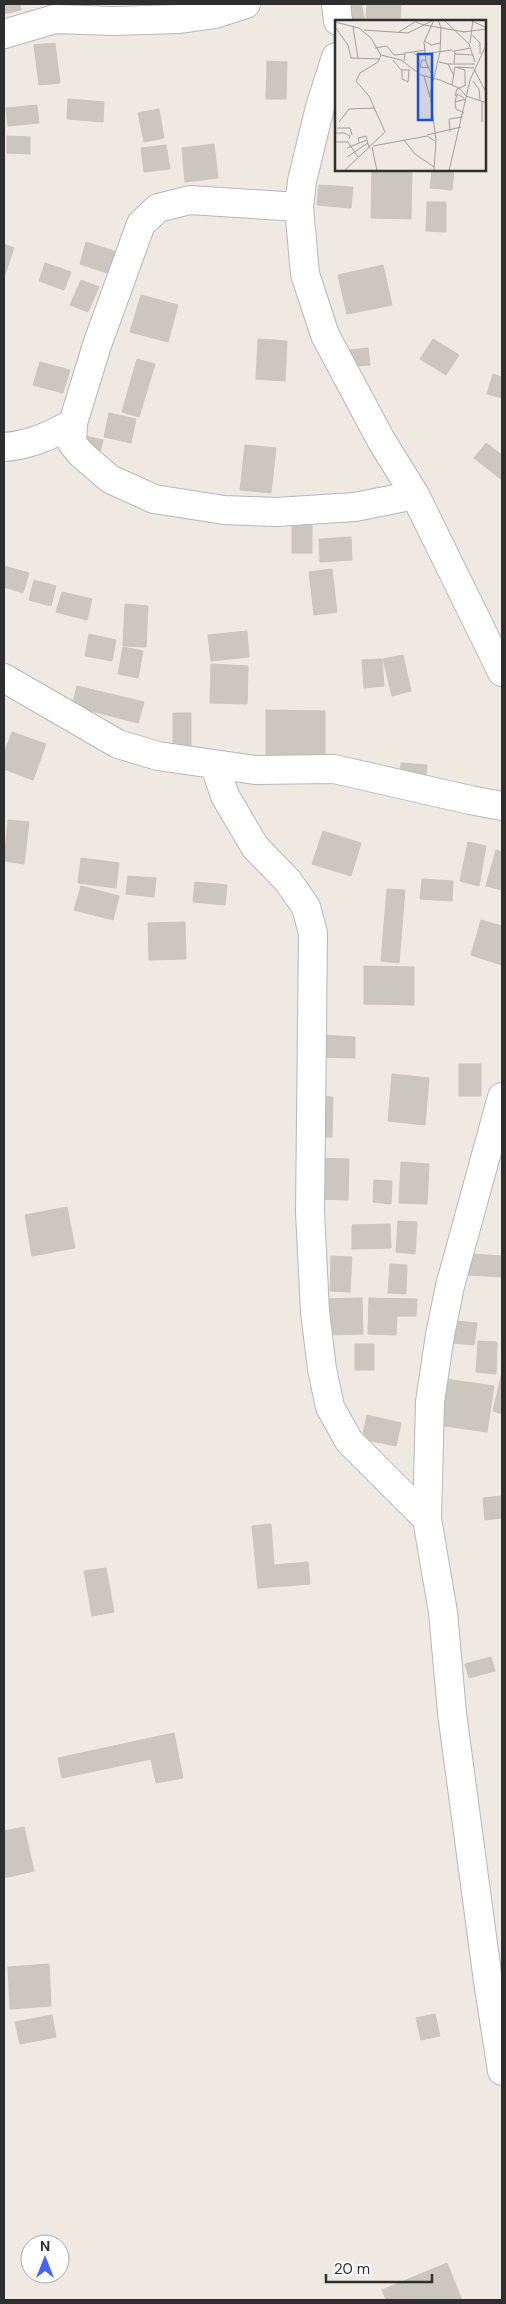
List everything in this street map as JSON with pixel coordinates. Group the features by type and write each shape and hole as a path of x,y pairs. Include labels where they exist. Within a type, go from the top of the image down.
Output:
{"street":[{"path":"4,34 55,19 113,21 180,19 215,14 246,4"},
{"path":"336,4 338,20"},
{"path":"335,60 302,181 298,207 306,274 324,335 381,440 415,495 502,672"},
{"path":"298,207 190,200 158,208 141,224 98,345 73,423 72,443 81,454 110,479 154,499 224,510 277,512 355,507 415,495"},
{"path":"4,447 19,446 45,439 73,423"},
{"path":"4,678 118,744 158,756 215,766 255,770 334,769 502,806"},
{"path":"215,766 225,796 255,847 288,881 306,907 313,933 310,1212 315,1312 322,1369 330,1407 349,1441 427,1519"},
{"path":"502,1097 450,1286 440,1335 430,1402 427,1519 443,1612 452,1713 488,1982 502,2071"}],"building":[{"path":"4,4 20,4 21,10 4,14"},
{"path":"341,4 361,4 365,20 345,20"},
{"path":"367,4 401,4 400,20 366,20"},
{"path":"55,43 60,83 39,85 34,45"},
{"path":"267,61 287,62 286,99 266,99"},
{"path":"68,99 104,102 103,122 67,119"},
{"path":"37,105 39,123 8,126 6,108"},
{"path":"159,109 164,138 144,142 138,113"},
{"path":"7,136 30,137 30,154 7,153"},
{"path":"214,144 218,178 185,182 182,148"},
{"path":"166,145 170,169 144,172 141,148"},
{"path":"372,171 412,171 411,219 371,218"},
{"path":"432,171 454,171 452,190 430,188"},
{"path":"319,185 353,187 351,208 317,205"},
{"path":"427,202 446,202 446,232 426,231"},
{"path":"86,242 117,252 110,274 80,264"},
{"path":"4,244 14,248 4,277"},
{"path":"45,263 71,272 64,290 39,281"},
{"path":"383,265 392,305 347,314 338,275"},
{"path":"81,280 99,287 88,312 70,305"},
{"path":"141,295 178,305 168,342 130,332"},
{"path":"258,339 287,341 285,381 256,379"},
{"path":"433,339 459,355 446,375 420,359"},
{"path":"368,348 370,365 342,367 340,351"},
{"path":"137,359 155,364 139,417 122,412"},
{"path":"40,362 70,370 63,393 33,385"},
{"path":"493,374 502,377 502,398 487,394"},
{"path":"109,413 136,419 131,443 104,437"},
{"path":"71,433 103,440 98,462"},
{"path":"486,443 502,455 501,479 474,458"},
{"path":"245,445 276,448 271,493 240,490"},
{"path":"292,514 312,514 312,553 292,553"},
{"path":"351,537 352,560 320,562 319,539"},
{"path":"4,566 29,573 23,593 4,587"},
{"path":"332,569 337,612 314,615 309,572"},
{"path":"34,580 56,586 51,606 29,600"},
{"path":"62,592 92,599 87,620 56,612"},
{"path":"125,604 148,606 146,647 123,646"},
{"path":"247,631 249,657 211,661 208,635"},
{"path":"89,634 116,640 112,661 85,656"},
{"path":"123,647 143,651 138,678 118,674"},
{"path":"403,655 411,691 392,696 383,659"},
{"path":"382,659 384,686 364,688 362,660"},
{"path":"211,664 248,666 247,704 210,703"},
{"path":"77,686 144,702 138,723 72,706"},
{"path":"266,710 325,711 325,758 266,757"},
{"path":"173,713 191,713 191,753 173,753"},
{"path":"12,732 46,744 33,780 4,769 4,754"},
{"path":"401,763 427,765 425,786 400,784"},
{"path":"8,820 29,822 24,864 4,861"},
{"path":"323,831 361,843 351,876 312,864"},
{"path":"468,842 486,846 479,886 460,881"},
{"path":"496,850 502,852 502,890 486,886"},
{"path":"81,858 119,863 116,888 78,883"},
{"path":"128,876 156,878 154,897 126,894"},
{"path":"422,879 453,881 452,901 420,899"},
{"path":"195,882 227,885 225,905 193,902"},
{"path":"81,886 119,896 113,920 74,910"},
{"path":"387,889 405,890 399,963 381,961"},
{"path":"481,920 502,926 502,965 471,955"},
{"path":"185,922 186,959 149,960 148,923"},
{"path":"364,966 414,967 414,1005 364,1004"},
{"path":"320,1035 355,1037 355,1058 320,1057"},
{"path":"459,1064 481,1064 481,1096 459,1096"},
{"path":"392,1074 429,1078 425,1125 388,1121"},
{"path":"312,1096 333,1097 332,1137 311,1137"},
{"path":"316,1158 349,1159 348,1200 316,1199"},
{"path":"401,1162 429,1164 427,1204 399,1203"},
{"path":"374,1180 392,1181 391,1204 373,1202"},
{"path":"67,1207 75,1248 32,1256 25,1215"},
{"path":"398,1221 417,1222 415,1254 396,1252"},
{"path":"390,1224 391,1248 352,1249 352,1225"},
{"path":"470,1254 502,1256 502,1277 468,1275"},
{"path":"331,1256 352,1257 350,1292 330,1291"},
{"path":"390,1264 407,1265 406,1294 388,1293"},
{"path":"362,1298 363,1334 324,1335 323,1299"},
{"path":"369,1298 417,1299 416,1316 397,1316 396,1335 368,1334"},
{"path":"445,1320 477,1323 474,1345 444,1342"},
{"path":"478,1341 497,1342 496,1374 476,1372"},
{"path":"355,1344 374,1344 374,1370 355,1370"},
{"path":"502,1372 502,1414 493,1411"},
{"path":"445,1379 494,1386 487,1432 438,1425"},
{"path":"367,1415 401,1423 396,1446 362,1439"},
{"path":"502,1496 502,1518 485,1520 483,1498"},
{"path":"271,1524 274,1565 308,1562 310,1584 258,1588 252,1526"},
{"path":"106,1568 114,1612 92,1616 84,1571"},
{"path":"491,1657 495,1671 469,1678 465,1664"},
{"path":"174,1733 183,1778 156,1783 151,1759 62,1778 58,1758"},
{"path":"24,1827 34,1871 4,1878 4,1831"},
{"path":"49,1964 51,2006 10,2009 8,1967"},
{"path":"435,2014 440,2036 421,2040 416,2018"},
{"path":"52,2015 56,2037 20,2044 15,2022"},
{"path":"447,2263 462,2300 386,2300 382,2290"}]}
